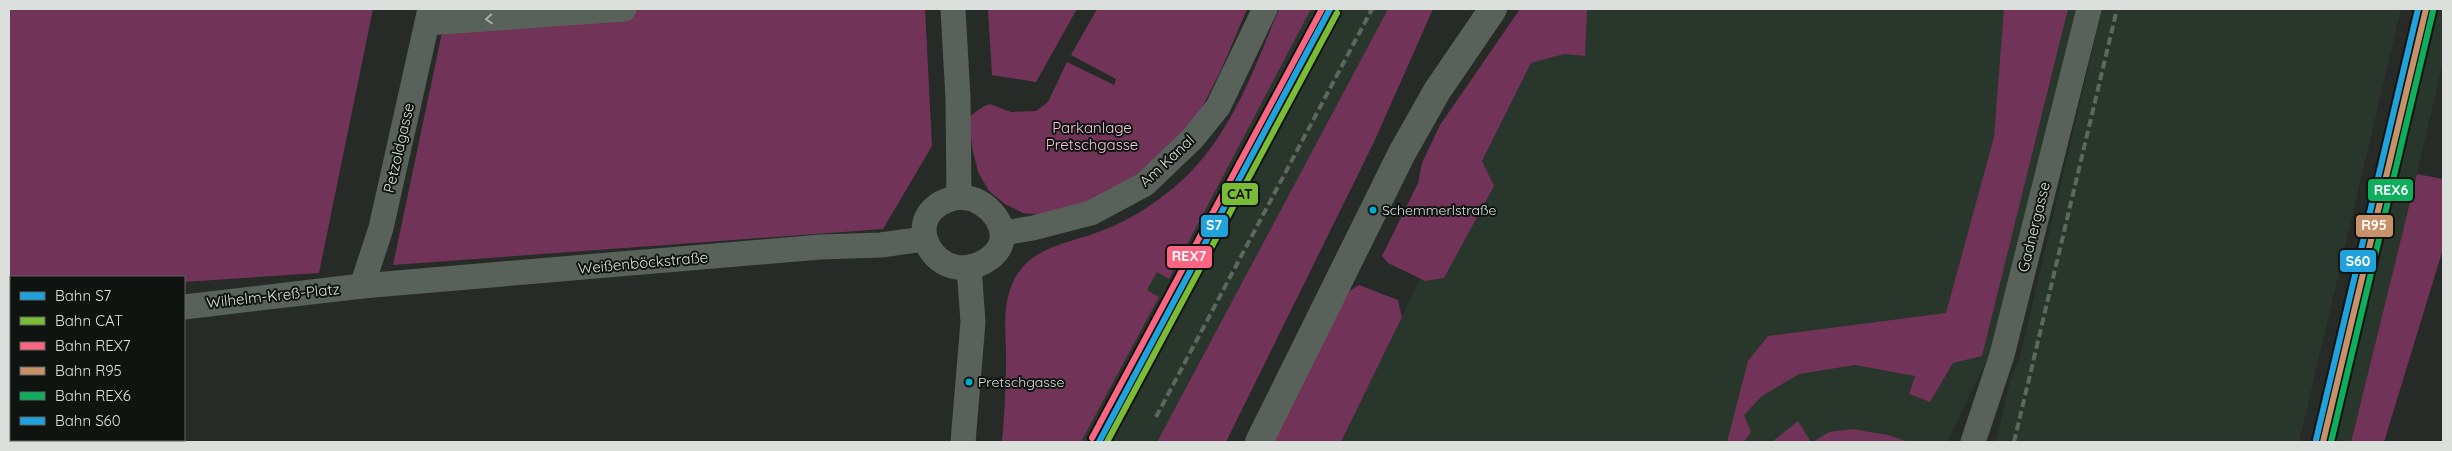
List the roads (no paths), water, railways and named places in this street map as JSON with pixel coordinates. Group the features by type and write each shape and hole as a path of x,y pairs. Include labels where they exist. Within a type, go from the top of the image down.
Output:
{"main road":[{"path":"1259,442 1402,153 1437,91 1493,9"}],"street":[{"path":"428,16 624,9"},
{"path":"953,9 958,98 959,197"},
{"name":"Am Kanal","path":"1004,233 1033,228 1091,213 1145,184 1193,138 1218,107 1265,9"},
{"name":"Gadnergasse","path":"1973,442 2002,354 2088,9"},
{"name":"Petzoldgasse","path":"362,286 381,228 428,16"},
{"path":"959,197 976,200 987,208 1001,224 1004,233 997,251 981,263 969,267 950,265 941,260 931,253 924,239 926,221 934,210 948,199 959,197"},
{"name":"Weißenböckstraße","path":"362,286 820,248 881,245 924,239"},
{"path":"963,442 973,322 969,267"},
{"name":"Wilhelm-Kreß-Platz","path":"185,307 362,286"}],"railway":[{"path":"1156,417 1372,9"},
{"path":"2014,442 2117,9"}],"rail line":[{"name":"REX7","path":"1092,438 1322,9"},
{"name":"S7","path":"1099,442 1330,9"},
{"name":"S60","path":"2316,440 2418,9"},
{"name":"R95","path":"2323,442 2426,9"},
{"name":"REX6","path":"2331,442 2433,11"},
{"name":"CAT","path":"1107,442 1337,13"}],"place":[{"name":"Schemmerlstraße","path":"1373,210"},
{"name":"Pretschgasse","path":"969,382"}],"park label":[{"name":"Parkanlage Pretschgasse","path":"1092,136"}]}
